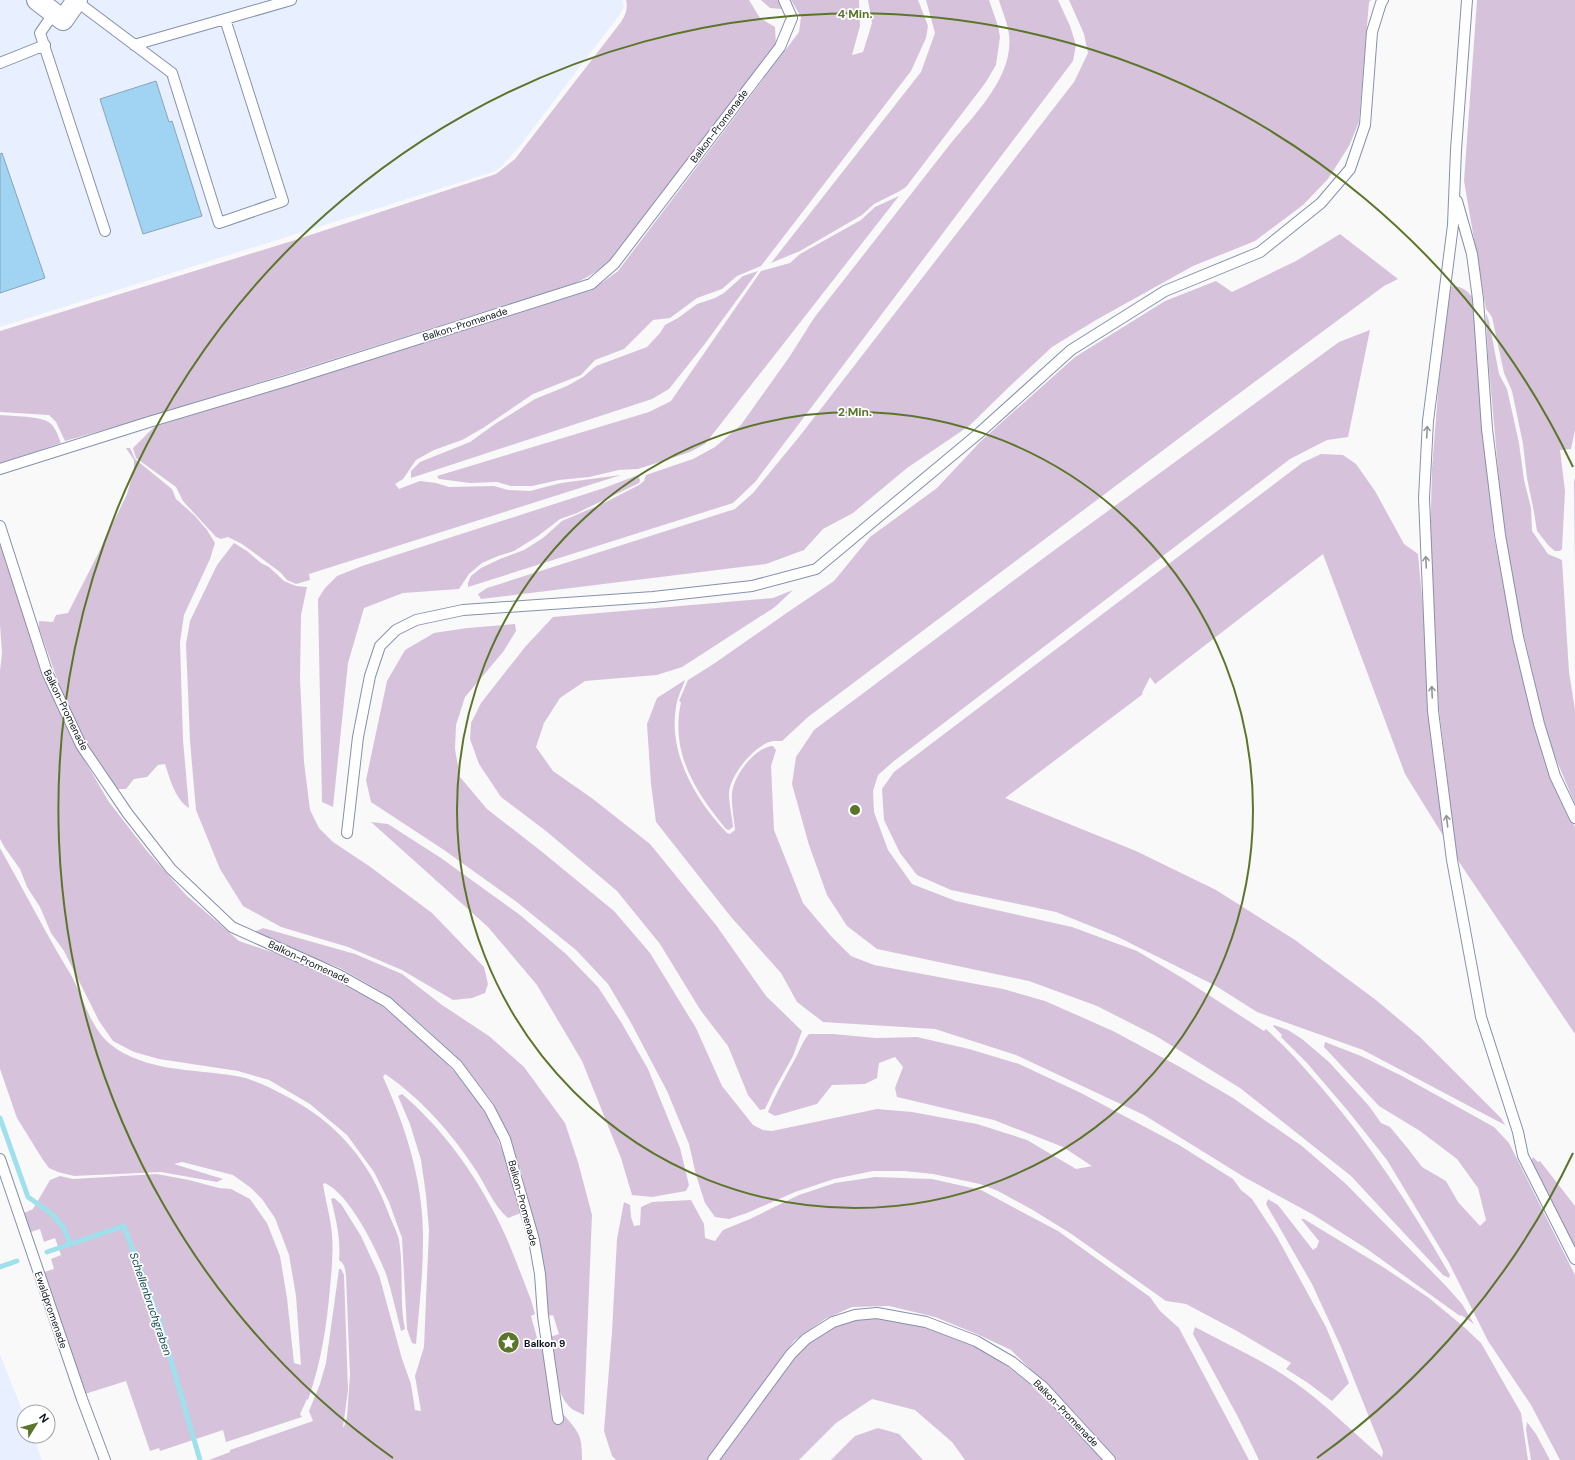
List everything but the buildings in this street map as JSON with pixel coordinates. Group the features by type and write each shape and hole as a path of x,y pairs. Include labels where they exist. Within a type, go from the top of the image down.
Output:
{"street":[{"path":"36,0 63,20 77,1"}],"lane":[{"path":"134,45 291,0"},
{"name":"Balkon-Promenade","path":"0,469 293,379 591,284 614,264 780,47 792,18 784,0"},
{"path":"347,833 358,737 370,676 380,646 396,630 416,620 463,610 653,597 744,587 816,569 978,434 1071,350 1166,291 1260,252 1321,203 1350,169 1365,125 1372,32 1383,0"},
{"path":"1467,0 1454,192 1454,225 1428,421 1424,498 1433,711 1452,860 1481,1017 1518,1132 1523,1156 1575,1259"},
{"path":"77,1 172,73 219,223 282,201 225,19"},
{"path":"54,13 40,33 105,231"},
{"path":"0,63 45,45"},
{"path":"1454,192 1472,254 1476,284 1487,429 1500,535 1518,638 1539,724 1555,776 1575,818"},
{"name":"Balkon-Promenade","path":"0,526 47,672 81,745 128,814 171,869 232,927 338,975 387,1002 457,1065 489,1108 505,1138 534,1240 540,1274 543,1316 558,1419"},
{"name":"Ewaldpromenade","path":"0,1159 82,1399 105,1460"},
{"name":"Balkon-Promenade","path":"713,1460 791,1354 806,1339 833,1322 855,1315 877,1313 926,1322 976,1341 1012,1362 1043,1386 1110,1460"}],"shaded area":[{"path":"0,0 622,0 624,6 620,14 519,147 501,167 493,172 0,327"},
{"path":"626,0 749,0 760,18 775,27 776,45 621,249 594,273 575,283 153,416 65,441 56,422 49,415 0,412 0,331 295,240 496,174 515,159 621,22 626,11"},
{"path":"761,0 780,0 781,9 770,8"},
{"path":"791,0 859,0 860,26 852,55 863,52 872,23 868,0 918,0 928,26 926,38 911,71 761,266 737,276 722,289 697,298 670,318 653,320 624,349 595,360 581,375 533,394 483,428 462,440 434,450 416,460 403,479 395,484 399,489 420,481 436,483 449,487 494,486 508,490 530,491 561,483 621,475 309,574 310,580 296,584 287,580 280,572 242,544 228,537 221,539 216,537 183,501 176,487 136,458 133,448 154,427 592,290 618,271 799,32 801,17"},
{"path":"926,0 989,0 998,26 1000,37 996,65 986,82 906,187 874,204 862,215 800,251 771,263 921,72 935,33"},
{"path":"999,0 1058,0 1070,26 1076,45 1073,61 755,482 733,503 468,587 471,576 481,568 524,550 543,538 562,521 604,503 639,485 644,481 646,475 693,459 715,447 741,425 790,356 814,318 991,94 999,80 1009,50 1009,35"},
{"path":"1069,0 1371,0 1369,2 1359,122 1349,146 1328,179 1303,205 1255,241 1193,266 1096,320 1052,347 969,426 907,468 853,513 823,529 804,550 766,564 481,599 478,594 487,588 735,509 753,493 799,437 1074,82 1088,53 1084,34"},
{"path":"1477,0 1575,0 1575,430 1571,449 1560,450 1565,491 1562,549 1560,551 1555,551 1549,546 1537,531 1527,478 1523,444 1512,391 1504,373 1492,317 1486,309 1464,181"},
{"path":"899,196 705,444 690,452 638,469 619,470 589,477 559,480 532,486 511,486 497,482 470,483 439,479 437,476 649,412 671,401 761,271 790,263 800,254 861,220 875,207"},
{"path":"1340,234 1398,279 1384,286 1202,421 808,717 782,741 766,743 751,754 739,769 730,786 729,797 733,827 729,830 726,829 695,786 682,755 679,738 681,702 679,701 688,680 834,581 870,537 937,488 982,440 1075,357 1165,301 1216,281 1232,292 1296,261"},
{"path":"758,271 704,345 669,389 652,399 411,478 411,471 420,462 470,442 495,424 535,399 567,386 583,377 596,366 647,347 665,325 678,318 697,304 715,298 724,293 743,276"},
{"path":"1452,286 1460,287 1476,301 1484,429 1494,537 1515,640 1554,782 1575,827 1575,1034 1457,859 1439,709 1433,630 1430,554 1432,468 1439,380 1449,289"},
{"path":"1486,313 1489,321 1499,374 1507,389 1519,443 1524,480 1531,508 1532,531 1548,554 1562,560 1569,672 1575,710 1575,804 1548,740 1510,575 1503,525 1488,357"},
{"path":"1370,330 1348,437 1327,440 1290,459 894,761 878,775 873,791 874,812 888,850 912,884 956,901 1072,927 1137,951 1184,979 1264,1031 1266,1029 1308,1072 1339,1109 1374,1155 1421,1226 1450,1275 1449,1278 1443,1275 1351,1176 1240,1088 1156,1036 1097,1006 1029,981 877,949 847,926 827,895 809,845 792,784 796,757 814,730 1045,557 1339,342"},
{"path":"0,415 19,416 46,421 54,427 61,443 0,464"},
{"path":"126,448 130,448 135,459 172,489 176,499 195,516 207,530 215,543 210,559 184,615 180,642 183,740 189,808 177,794 165,764 158,765 147,777 134,779 126,789 117,789 89,751 60,687 39,628 39,621 53,622 56,615 68,613 127,494 134,470 134,460"},
{"path":"1321,454 1343,455 1356,464 1375,491 1404,544 1418,554 1444,837 1405,774 1323,554 1155,684 1150,677 1142,693 1143,694 1005,798 1136,851 1216,890 1295,940 1376,1000 1420,1037 1501,1118 1505,1125 1363,1050 1257,1012 1216,986 1118,937 1056,912 951,890 917,875 900,853 884,820 882,789 894,772 1302,463"},
{"path":"638,475 640,480 639,483 577,513 560,519 538,536 514,551 482,563 469,574 459,589 403,593 364,608 348,663 333,807 322,802 318,599 325,588 337,576 362,566 604,488"},
{"path":"1575,477 1575,569 1574,482"},
{"path":"0,533 42,674 72,739 109,802 147,851 186,895 239,941 281,955 333,979 382,1006 422,1040 456,1073 476,1098 493,1126 510,1172 521,1213 508,1218 495,1202 468,1158 436,1118 399,1084 385,1074 383,1077 399,1116 412,1156 417,1177 423,1220 421,1292 416,1344 412,1343 407,1329 402,1238 389,1202 374,1172 347,1135 310,1104 269,1080 238,1071 159,1059 134,1052 113,1041 99,1021 64,951 51,933 40,907 27,887 20,869 0,839 0,671 2,653 0,625"},
{"path":"234,543 247,551 261,563 269,567 284,581 296,586 307,587 301,615 300,678 304,762 310,810 319,828 333,842 369,866 432,913 484,967 488,984 485,993 472,998 453,1000 402,970 348,947 281,927 243,906 220,869 196,810 190,741 186,644 190,621 217,565"},
{"path":"793,590 775,607 682,667 657,675 585,681 560,698 544,723 536,747 553,771 593,799 650,844 716,925 766,996 802,1031 793,1056 765,1109 760,1110 748,1095 728,1046 701,1011 660,944 617,891 546,831 501,797 479,764 470,739 471,723 481,703 525,647 553,617 773,598"},
{"path":"515,624 516,631 503,652 465,697 456,725 455,749 460,777 487,809 614,911 650,953 696,1028 722,1086 753,1125 763,1130 772,1131 877,1109 912,1112 977,1124 1027,1140 1076,1169 1092,1166 1063,1147 994,1120 897,1097 895,1088 903,1067 895,1057 879,1063 877,1078 865,1084 832,1085 817,1104 775,1116 768,1112 777,1092 809,1034 833,1034 876,1038 917,1037 969,1049 1019,1064 1081,1093 1179,1145 1233,1179 1241,1190 1252,1199 1277,1237 1326,1327 1349,1383 1332,1401 1286,1369 1291,1363 1237,1331 1186,1304 1166,1301 1070,1233 998,1191 980,1184 933,1174 904,1171 873,1171 834,1179 795,1192 747,1213 729,1219 715,1217 705,1203 696,1175 689,1144 667,1091 630,1021 608,984 576,950 518,903 444,850 371,802 366,780 387,681 405,650 434,633 467,628"},
{"path":"685,680 678,697 675,724 676,742 680,759 695,791 716,820 727,833 730,834 735,830 732,793 737,778 746,763 759,751 773,746 776,750 771,766 774,830 803,903 830,935 851,956 874,965 1003,989 1045,1001 1113,1031 1180,1067 1233,1098 1302,1146 1346,1184 1446,1286 1462,1304 1474,1324 1461,1315 1460,1316 1367,1249 1312,1214 1244,1177 1144,1115 1016,1055 935,1029 823,1022 797,1002 781,973 731,917 656,822 651,784 647,724 657,698"},
{"path":"371,822 388,824 441,858 520,915 566,954 598,987 621,1022 648,1069 680,1148 689,1185 686,1191 652,1197 632,1195 621,1158 582,1061 537,985 488,927"},
{"path":"0,848 71,975 97,1029 110,1044 124,1053 154,1065 242,1077 278,1092 303,1106 336,1131 362,1161 372,1178 382,1197 399,1240 402,1307 405,1329 401,1331 386,1274 369,1237 353,1210 344,1199 334,1189 325,1183 323,1184 332,1234 331,1279 323,1344 313,1386 308,1400 307,1399 300,1414 302,1417 226,1442 223,1430 160,1451 159,1448 150,1451 126,1381 85,1394 44,1272 54,1269 51,1259 61,1255 55,1238 44,1242 40,1229 28,1233 22,1214 33,1209 50,1180 60,1176 73,1179 157,1174 219,1188 231,1189 250,1199 267,1223 280,1256 287,1298 294,1363 301,1365 296,1296 289,1255 275,1218 262,1199 251,1188 233,1175 182,1162 174,1164 223,1179 217,1182 161,1172 74,1176 49,1168 43,1160 17,1118 0,1069"},
{"path":"263,928 355,954 402,974 442,1005 489,1036 524,1067 565,1123 578,1162 592,1215 584,1415 572,1409 566,1402 561,1394 555,1375 550,1337 559,1334 553,1315 548,1316 541,1256 521,1171 510,1140 493,1103 461,1061 387,995 340,968 282,946 254,932"},
{"path":"1274,1025 1288,1030 1302,1039 1329,1062 1369,1106 1381,1123 1390,1127 1422,1167 1446,1181 1458,1202 1480,1226 1486,1220 1478,1188 1457,1159 1420,1131 1379,1106 1324,1047 1325,1042 1361,1056 1402,1076 1494,1127 1509,1143 1575,1275 1575,1460 1560,1460 1531,1405 1488,1341 1449,1263 1387,1160 1307,1063 1281,1037 1282,1035 1273,1026"},
{"path":"402,1094 430,1121 455,1150 487,1199 501,1226 531,1300 535,1314 531,1316 540,1349 544,1348 553,1423 563,1422 562,1414 574,1427 581,1440 582,1460 209,1460 230,1452 230,1450 313,1421 309,1411 320,1384 326,1363 339,1269 341,1269 344,1275 348,1390 344,1427 347,1417 350,1375 346,1276 344,1265 339,1260 339,1237 331,1199 334,1198 341,1204 361,1236 379,1275 402,1359 411,1384 415,1410 421,1411 415,1376 424,1347 429,1230 421,1160 410,1124 398,1096"},
{"path":"1533,1157 1538,1162 1540,1161 1575,1206 1575,1253 1530,1163"},
{"path":"875,1177 932,1179 981,1190 1058,1231 1150,1297 1160,1311 1179,1328 1249,1460 1117,1460 1075,1413 1011,1350 935,1317 889,1306 852,1307 825,1319 794,1341 707,1460 616,1460 612,1456 604,1431 612,1332 617,1239 624,1202 630,1205 631,1217 634,1226 640,1225 641,1207 652,1202 691,1200 704,1224 705,1238 715,1241 723,1230 750,1219 799,1195 835,1183"},
{"path":"1268,1199 1278,1205 1313,1250 1317,1247 1319,1241 1301,1219 1304,1219 1383,1267 1429,1298 1481,1343 1521,1413 1528,1460 1259,1460 1239,1419 1193,1334 1195,1327 1282,1374 1317,1399 1382,1457 1383,1452 1341,1347 1312,1284 1266,1204"},
{"path":"871,1318 913,1323 937,1329 963,1340 986,1353 1029,1383 1067,1420 1103,1460 965,1460 952,1442 915,1410 872,1399 836,1423 799,1460 718,1460 796,1355 818,1335 842,1323"},
{"path":"0,1354 20,1404 16,1404 16,1444 36,1444 42,1460 0,1460"},
{"path":"1527,1422 1536,1434 1550,1460 1531,1460 1526,1430"},
{"path":"878,1428 899,1434 923,1460 831,1460 855,1436"}],"waterway":[{"path":"0,1118 28,1197 52,1214 64,1228 70,1244"},
{"name":"Schellenbruchgraben","path":"47,1252 124,1226 160,1323 200,1460"},
{"name":"Schellenbruchgraben","path":"0,1267 17,1261"}],"place":[{"name":"Balkon 9","path":"508,1343"}]}
